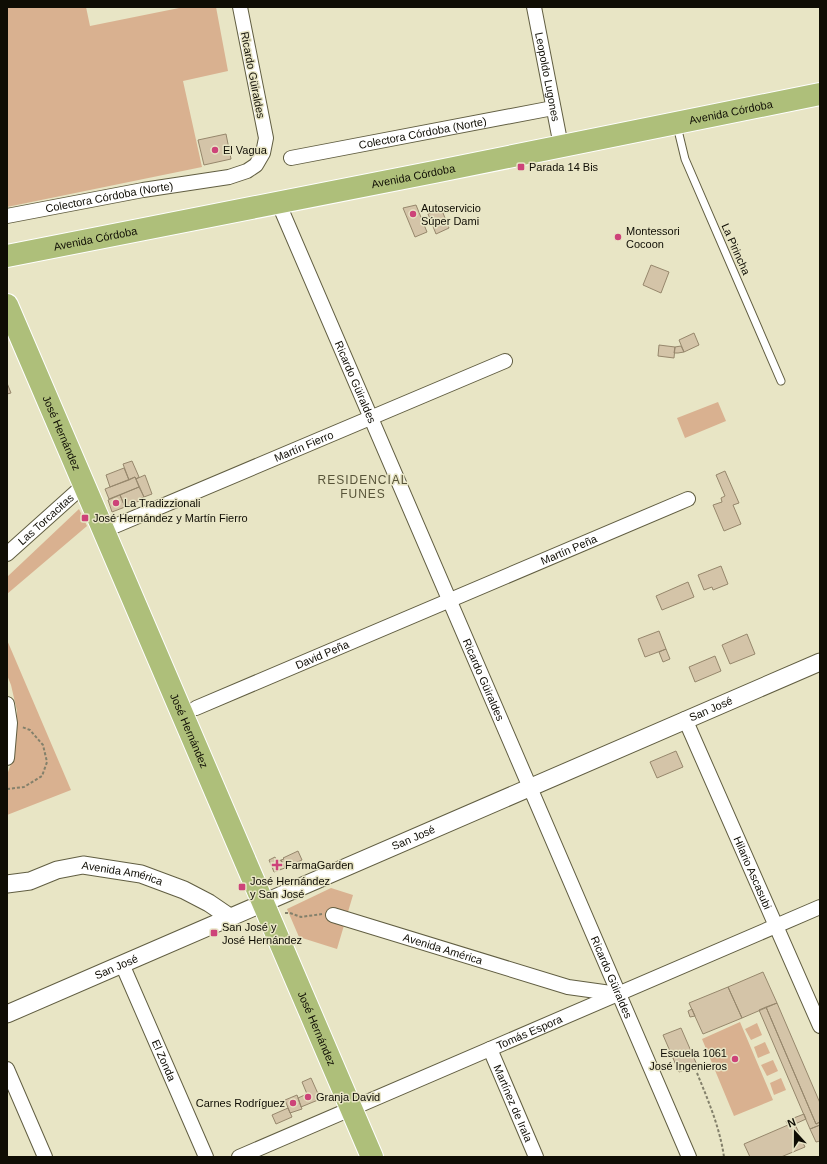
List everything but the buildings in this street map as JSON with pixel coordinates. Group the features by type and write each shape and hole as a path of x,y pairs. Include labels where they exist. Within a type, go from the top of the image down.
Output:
{"main road":[{"name":"Avenida Córdoba","path":"7,256 820,94"},
{"name":"José Hernández","path":"7,305 372,1157"}],"street":[{"name":"Ricardo Güiraldes","path":"240,7 266,138 263,152 256,165"},
{"name":"Leopoldo Lugones","path":"534,7 561,146"},
{"name":"Colectora Córdoba (Norte)","path":"291,158 553,108"},
{"name":"Colectora Córdoba (Norte)","path":"7,216 143,190 229,177 247,171 256,165"},
{"name":"Ricardo Güiraldes","path":"278,202 689,1157"},
{"name":"Martín Fierro","path":"103,531 505,361"},
{"name":"Las Torcacitas","path":"7,554 84,485"},
{"name":"Martín Peña","path":"449,600 688,499"},
{"name":"David Peña","path":"196,708 449,600"},
{"name":"San José","path":"7,1014 230,918 266,909 530,787 820,662"},
{"path":"7,704 10,723 7,758"},
{"name":"Hilario Ascasubi","path":"686,719 820,1026"},
{"name":"Avenida América","path":"7,884 30,881 57,870 83,865 141,874 184,890 209,903 230,918"},
{"name":"Tomás Espora","path":"239,1157 820,907"},
{"name":"Avenida América","path":"333,915 568,987 618,994"},
{"name":"El Zonda","path":"122,964 206,1157"},
{"name":"Martínez de Irala","path":"490,1049 536,1157"},
{"path":"7,1069 45,1157"}],"lane":[{"name":"La Pirincha","path":"677,123 685,160 781,380"}],"path":[{"path":"7,789 24,787 42,776 47,762 43,746 30,730 10,723"},
{"path":"266,909 290,913 301,917 323,914 333,915"},
{"path":"697,1073 721,1139 724,1157"}],"shaded area":[{"path":"7,7 86,7 90,26 184,7 216,7 228,71 183,81 202,167 7,207"},
{"path":"718,402 726,421 685,438 677,418"},
{"path":"79,509 87,526 7,594 7,577"},
{"path":"7,640 71,790 7,815 7,775 13,758 17,711 7,675"},
{"path":"331,888 353,895 337,949 299,937 287,909"},
{"path":"740,1022 773,1100 734,1116 702,1039"},
{"path":"757,1023 762,1035 751,1040 745,1029"},
{"path":"765,1042 770,1053 758,1058 754,1047"},
{"path":"773,1060 778,1071 767,1076 761,1065"},
{"path":"781,1078 786,1090 774,1095 770,1083"}],"place":[{"name":"El Vagua","path":"215,150"},
{"name":"Parada 14 Bis","path":"521,167"},
{"name":"Autoservicio Súper Dami","path":"413,214"},
{"name":"Montessori Cocoon","path":"618,237"},
{"name":"La Tradizzionali","path":"116,503"},
{"name":"José Hernández y Martín Fierro","path":"85,518"},
{"name":"FarmaGarden","path":"277,865"},
{"name":"José Hernández y San José","path":"242,887"},
{"name":"San José y José Hernández","path":"214,933"},
{"name":"Escuela 1061 José Ingenieros","path":"735,1059"},
{"name":"Granja David","path":"308,1097"},
{"name":"Carnes Rodríguez","path":"293,1103"}],"district":[{"name":"RESIDENCIAL FUNES","path":"363,487"}]}
